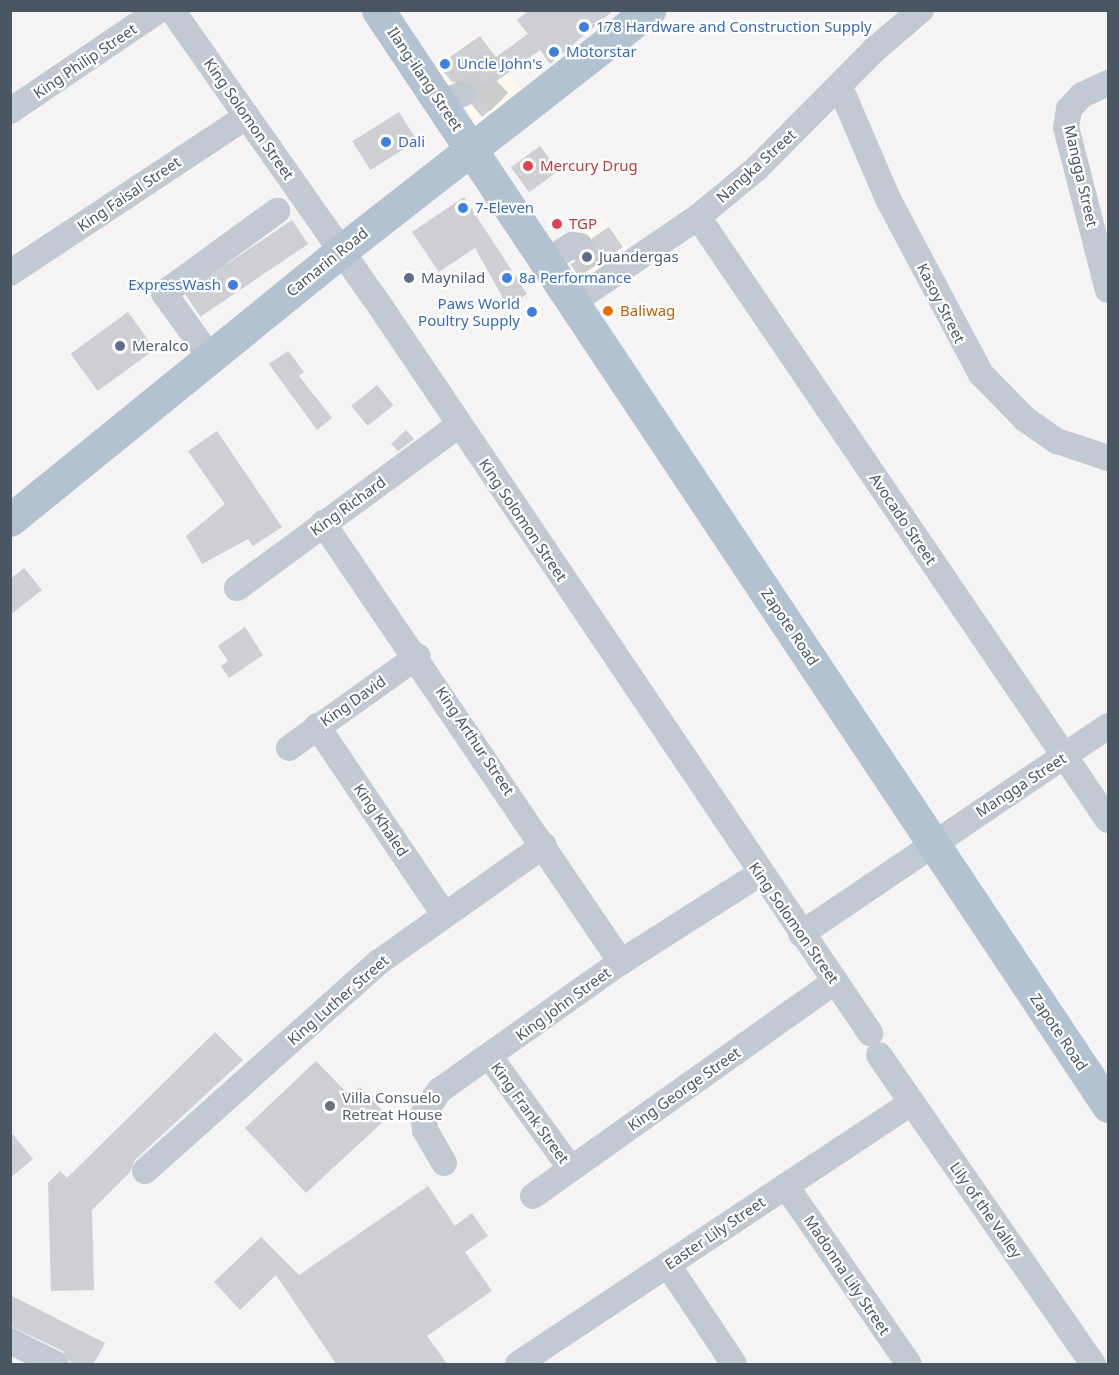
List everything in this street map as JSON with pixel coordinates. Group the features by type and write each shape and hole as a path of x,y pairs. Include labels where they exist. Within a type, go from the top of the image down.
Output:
{"main road":[{"name":"Ilang-ilang Street","path":"378,10 451,99 471,148"},
{"name":"Camarin Road","path":"10,520 471,148 507,110 649,10"},
{"name":"Zapote Road","path":"471,148 1108,1106"}],"street":[{"name":"King Philip Street","path":"10,111 159,10"},
{"name":"King Solomon Street","path":"172,10 342,250 759,874 835,981 875,1044"},
{"name":"Nangka Street","path":"573,302 593,265 698,217 756,169 893,32 921,10"},
{"name":"Mangga Street","path":"1108,83 1082,95 1069,109 1066,127 1108,287"},
{"name":"Kasoy Street","path":"840,87 888,199 981,374 1025,419 1057,441 1108,458"},
{"name":"King Faisal Street","path":"10,273 247,116"},
{"path":"210,357 164,293 277,211"},
{"name":"Avocado Street","path":"698,217 1108,820"},
{"path":"545,262 572,245 593,265"},
{"name":"King Richard","path":"237,588 459,425"},
{"name":"King Arthur Street","path":"323,523 418,656 621,962"},
{"name":"King David","path":"290,748 317,726 418,656"},
{"name":"King Khaled","path":"317,726 444,914"},
{"name":"Mangga Street","path":"801,934 933,841 1065,757 1108,726"},
{"name":"King Luther Street","path":"145,1171 379,962 544,845"},
{"name":"King John Street","path":"444,1163 425,1130 423,1114 440,1090 490,1057 621,962 759,874"},
{"name":"King George Street","path":"533,1196 835,981"},
{"name":"Lily of the Valley","path":"875,1044 912,1102 1093,1365"},
{"name":"King Frank Street","path":"490,1057 571,1169"},
{"name":"Easter Lily Street","path":"518,1365 554,1355 668,1265 912,1102"},
{"name":"Madonna Lily Street","path":"786,1185 909,1365"},
{"path":"668,1265 734,1365"},
{"path":"10,1341 56,1365"}],"shaded area":[{"path":"479,33 525,94 480,127 434,67"},
{"path":"601,213 629,253 582,286 554,246"}],"building":[{"path":"529,10 614,10 550,64 540,50 491,85 503,99 482,117 472,105 477,95 472,83 452,82 438,65 480,36 496,57 528,34 517,20"},
{"name":"Dali","path":"399,112 417,141 370,170 352,141"},
{"path":"540,146 558,171 529,192 511,167"},
{"path":"464,197 527,294 508,307 475,248 439,272 412,232"},
{"path":"292,220 308,244 200,317 184,293"},
{"path":"609,227 623,247 579,277 570,264 592,255 592,238"},
{"path":"128,312 155,349 98,391 71,354"},
{"path":"288,351 304,372 299,376 332,418 317,430 269,364"},
{"path":"377,385 393,405 368,426 351,406"},
{"path":"406,430 414,439 398,451 391,444"},
{"path":"217,431 282,527 253,546 248,539 202,564 186,536 225,504 188,451"},
{"path":"24,568 42,590 10,615 10,579"},
{"path":"245,627 263,655 229,678 221,666 228,661 218,646"},
{"path":"215,1032 243,1060 135,1160 130,1172 92,1210 94,1290 51,1291 48,1183 60,1171 67,1178"},
{"path":"316,1061 350,1096 360,1087 388,1117 306,1193 245,1128"},
{"path":"10,1131 33,1159 10,1178"},
{"path":"428,1186 455,1226 472,1213 488,1236 465,1252 492,1291 427,1336 448,1365 337,1365 276,1275 240,1310 214,1282 261,1237 299,1275"},
{"path":"10,1295 105,1343 93,1365 72,1365 63,1351 10,1326"}],"tunnel":[{"path":"462,94 482,85 499,102"},
{"path":"580,246 594,266"}],"place":[{"name":"178 Hardware and Construction Supply","path":"584,27"},
{"name":"Motorstar","path":"554,52"},
{"name":"Uncle John's","path":"445,64"},
{"name":"Dali","path":"386,142"},
{"name":"Mercury Drug","path":"528,166"},
{"name":"7-Eleven","path":"463,208"},
{"name":"TGP","path":"557,224"},
{"name":"Juandergas","path":"587,257"},
{"name":"Maynilad","path":"409,278"},
{"name":"8a Performance","path":"507,278"},
{"name":"ExpressWash","path":"233,285"},
{"name":"Baliwag","path":"608,311"},
{"name":"Paws World Poultry Supply","path":"532,312"},
{"name":"Meralco","path":"120,346"},
{"name":"Villa Consuelo Retreat House","path":"330,1106"}]}
